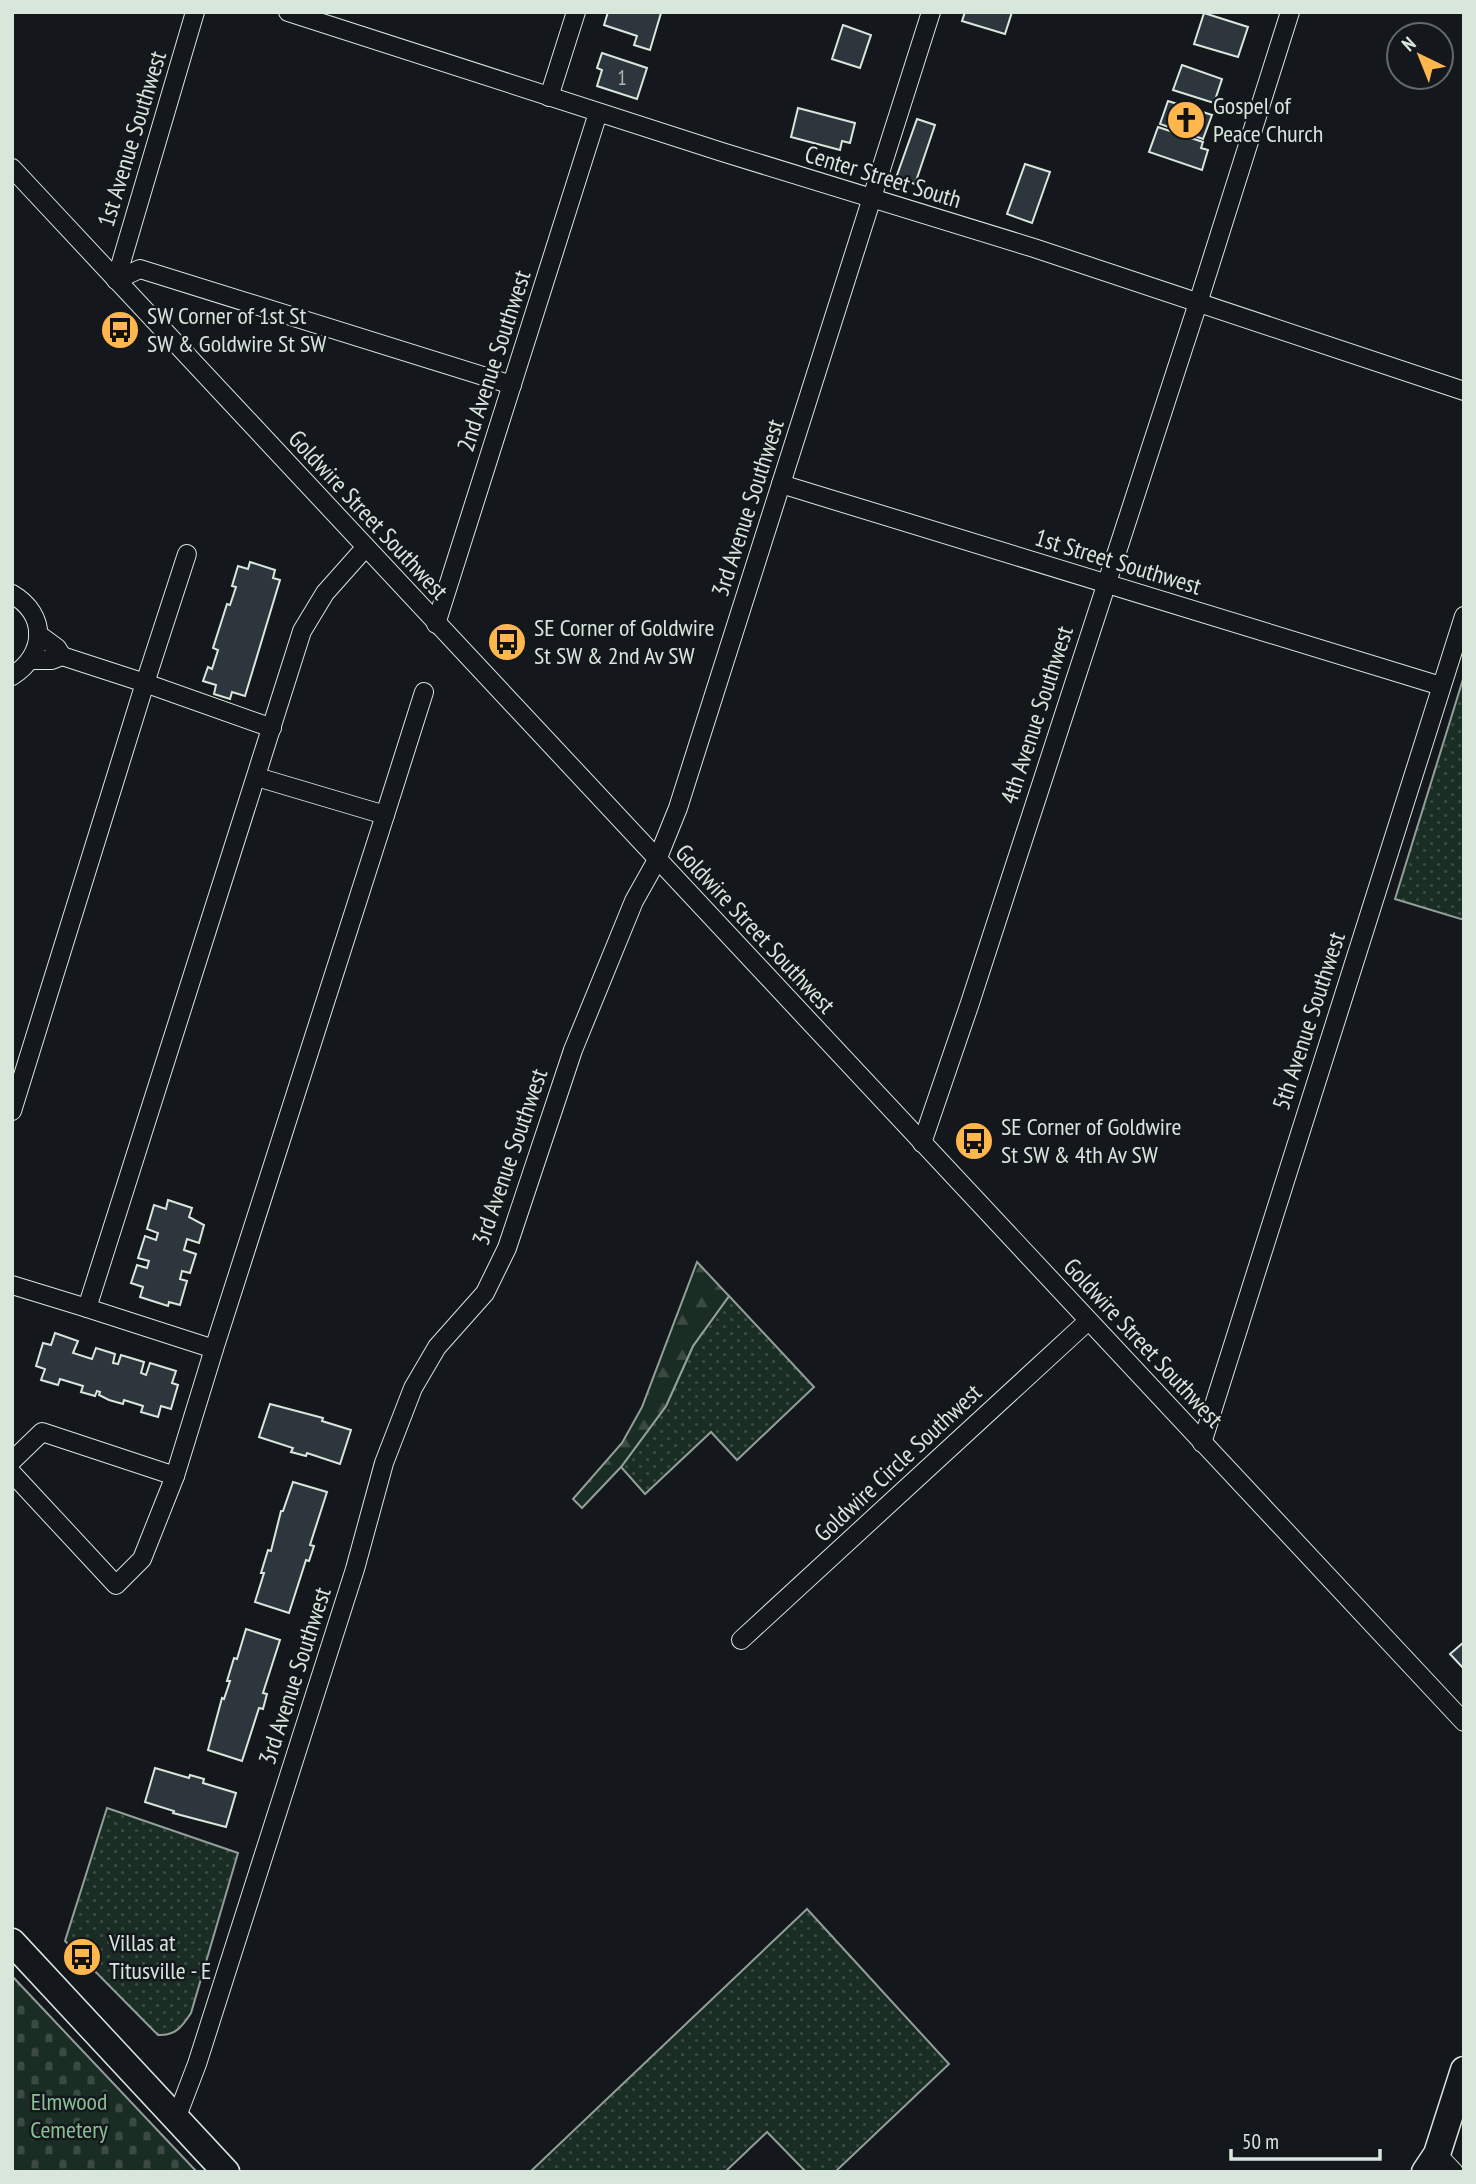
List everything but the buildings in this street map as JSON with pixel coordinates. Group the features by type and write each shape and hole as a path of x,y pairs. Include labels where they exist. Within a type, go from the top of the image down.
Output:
{"main road":[{"path":"12,1942 226,2172"},
{"path":"1439,2166 1464,2070"}],"street":[{"name":"1st Avenue Southwest","path":"116,280 195,12"},
{"name":"Center Street South","path":"288,12 598,113 1034,248 1464,391"},
{"path":"549,97 576,12"},
{"name":"3rd Avenue Southwest","path":"176,2119 197,2064 355,1569 384,1463 413,1388 437,1347 485,1293 507,1248 573,1050 634,901 657,860 678,808 931,12"},
{"name":"4th Avenue Southwest","path":"922,1143 1198,303 1290,12"},
{"name":"2nd Avenue Southwest","path":"436,624 598,113"},
{"name":"Goldwire Street Southwest","path":"12,168 1464,1722"},
{"path":"116,280 141,269 512,385"},
{"name":"1st Street Southwest","path":"781,484 1441,686"},
{"path":"87,1308 302,631 325,593 365,548"},
{"path":"12,1111 187,554"},
{"path":"12,594 22,600 32,612 38,626 38,642 31,660 12,677"},
{"name":"5th Avenue Southwest","path":"1202,1443 1464,616"},
{"path":"38,634 57,648 62,656"},
{"path":"31,660 52,660 62,656 272,728"},
{"path":"12,1473 116,1585 142,1559 175,1476 424,692"},
{"path":"257,777 385,815"},
{"path":"12,1285 214,1349"},
{"name":"Goldwire Circle Southwest","path":"741,1640 1088,1321"},
{"path":"12,1461 42,1433 175,1476"}],"green space":[{"path":"1464,676 1464,920 1395,899"},
{"path":"697,1262 729,1296 693,1346 666,1406 621,1467 582,1508 573,1499 622,1443 642,1407"},
{"path":"729,1296 814,1387 737,1460 711,1432 645,1494 621,1467 666,1406 693,1346"},
{"path":"107,1808 238,1853 191,2013 181,2026 169,2034 158,2035 65,1941"},
{"path":"807,1909 949,2064 835,2172 806,2172 767,2132 725,2172 530,2172"},
{"name":"Elmwood Cemetery","path":"12,1976 197,2172 12,2172"}],"place":[{"name":"Gospel of Peace Church","path":"1186,120"},
{"name":"SW Corner of 1st St SW & Goldwire St SW","path":"120,330"},
{"name":"SE Corner of Goldwire St SW & 2nd Av SW","path":"507,642"},
{"name":"SE Corner of Goldwire St SW & 4th Av SW","path":"974,1141"},
{"name":"Villas at Titusville - E","path":"82,1957"}]}
